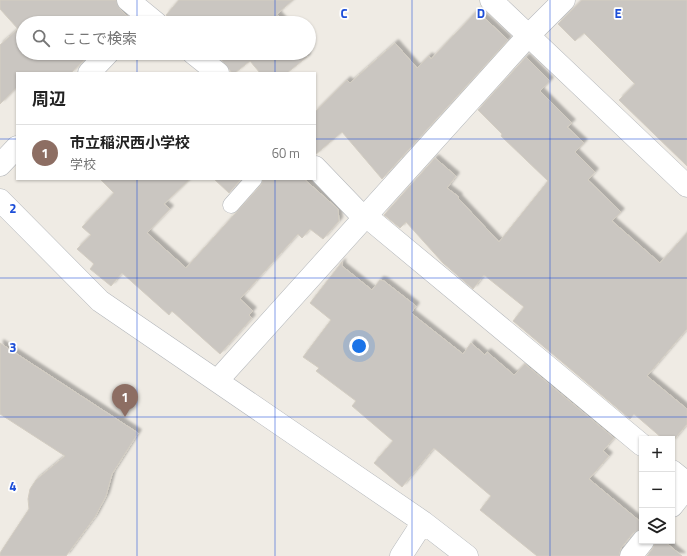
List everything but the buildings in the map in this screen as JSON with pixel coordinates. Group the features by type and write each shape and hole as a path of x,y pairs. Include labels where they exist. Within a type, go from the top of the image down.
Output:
{"street":[{"path":"128,0 149,15"},
{"path":"491,0 687,186"},
{"path":"217,381 528,36 564,0"},
{"path":"89,72 101,60"},
{"path":"202,60 217,72"},
{"path":"0,165 16,148"},
{"path":"316,168 365,217 639,443"},
{"path":"0,200 100,301 423,522 467,556"},
{"path":"674,472 687,483"},
{"path":"675,502 687,487"},
{"path":"401,556 423,522"},
{"path":"631,556 641,544"}],"lane":[{"path":"232,205 253,180"}],"place":[{"name":"市立稲沢西小学校","path":"125,417"}]}
